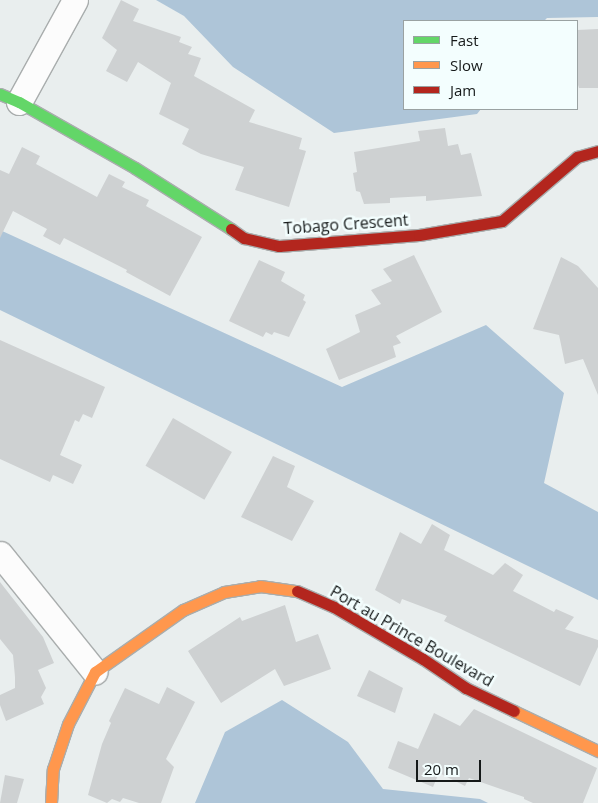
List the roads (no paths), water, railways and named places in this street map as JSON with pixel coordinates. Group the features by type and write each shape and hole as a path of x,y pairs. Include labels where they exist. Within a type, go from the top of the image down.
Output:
{"street":[{"path":"10,98 76,0"},
{"name":"Tobago Crescent","path":"10,98 134,168 244,238 279,246 419,235 502,221 578,157 598,151"},
{"path":"0,554 95,672"},
{"name":"Port au Prince Boulevard","path":"51,803 53,769 68,724 95,672 183,610 224,592 260,586 295,590 334,607 423,658 466,688 598,751"}],"water":[{"path":"156,0 598,0 598,17 547,18 545,20 403,20 403,110 480,110 477,114 334,133 233,67 184,16"},
{"path":"0,230 342,387 486,325 564,393 544,483 598,512 598,600 0,310"},
{"path":"282,700 348,742 383,789 480,799 488,803 195,803 225,732"}]}
